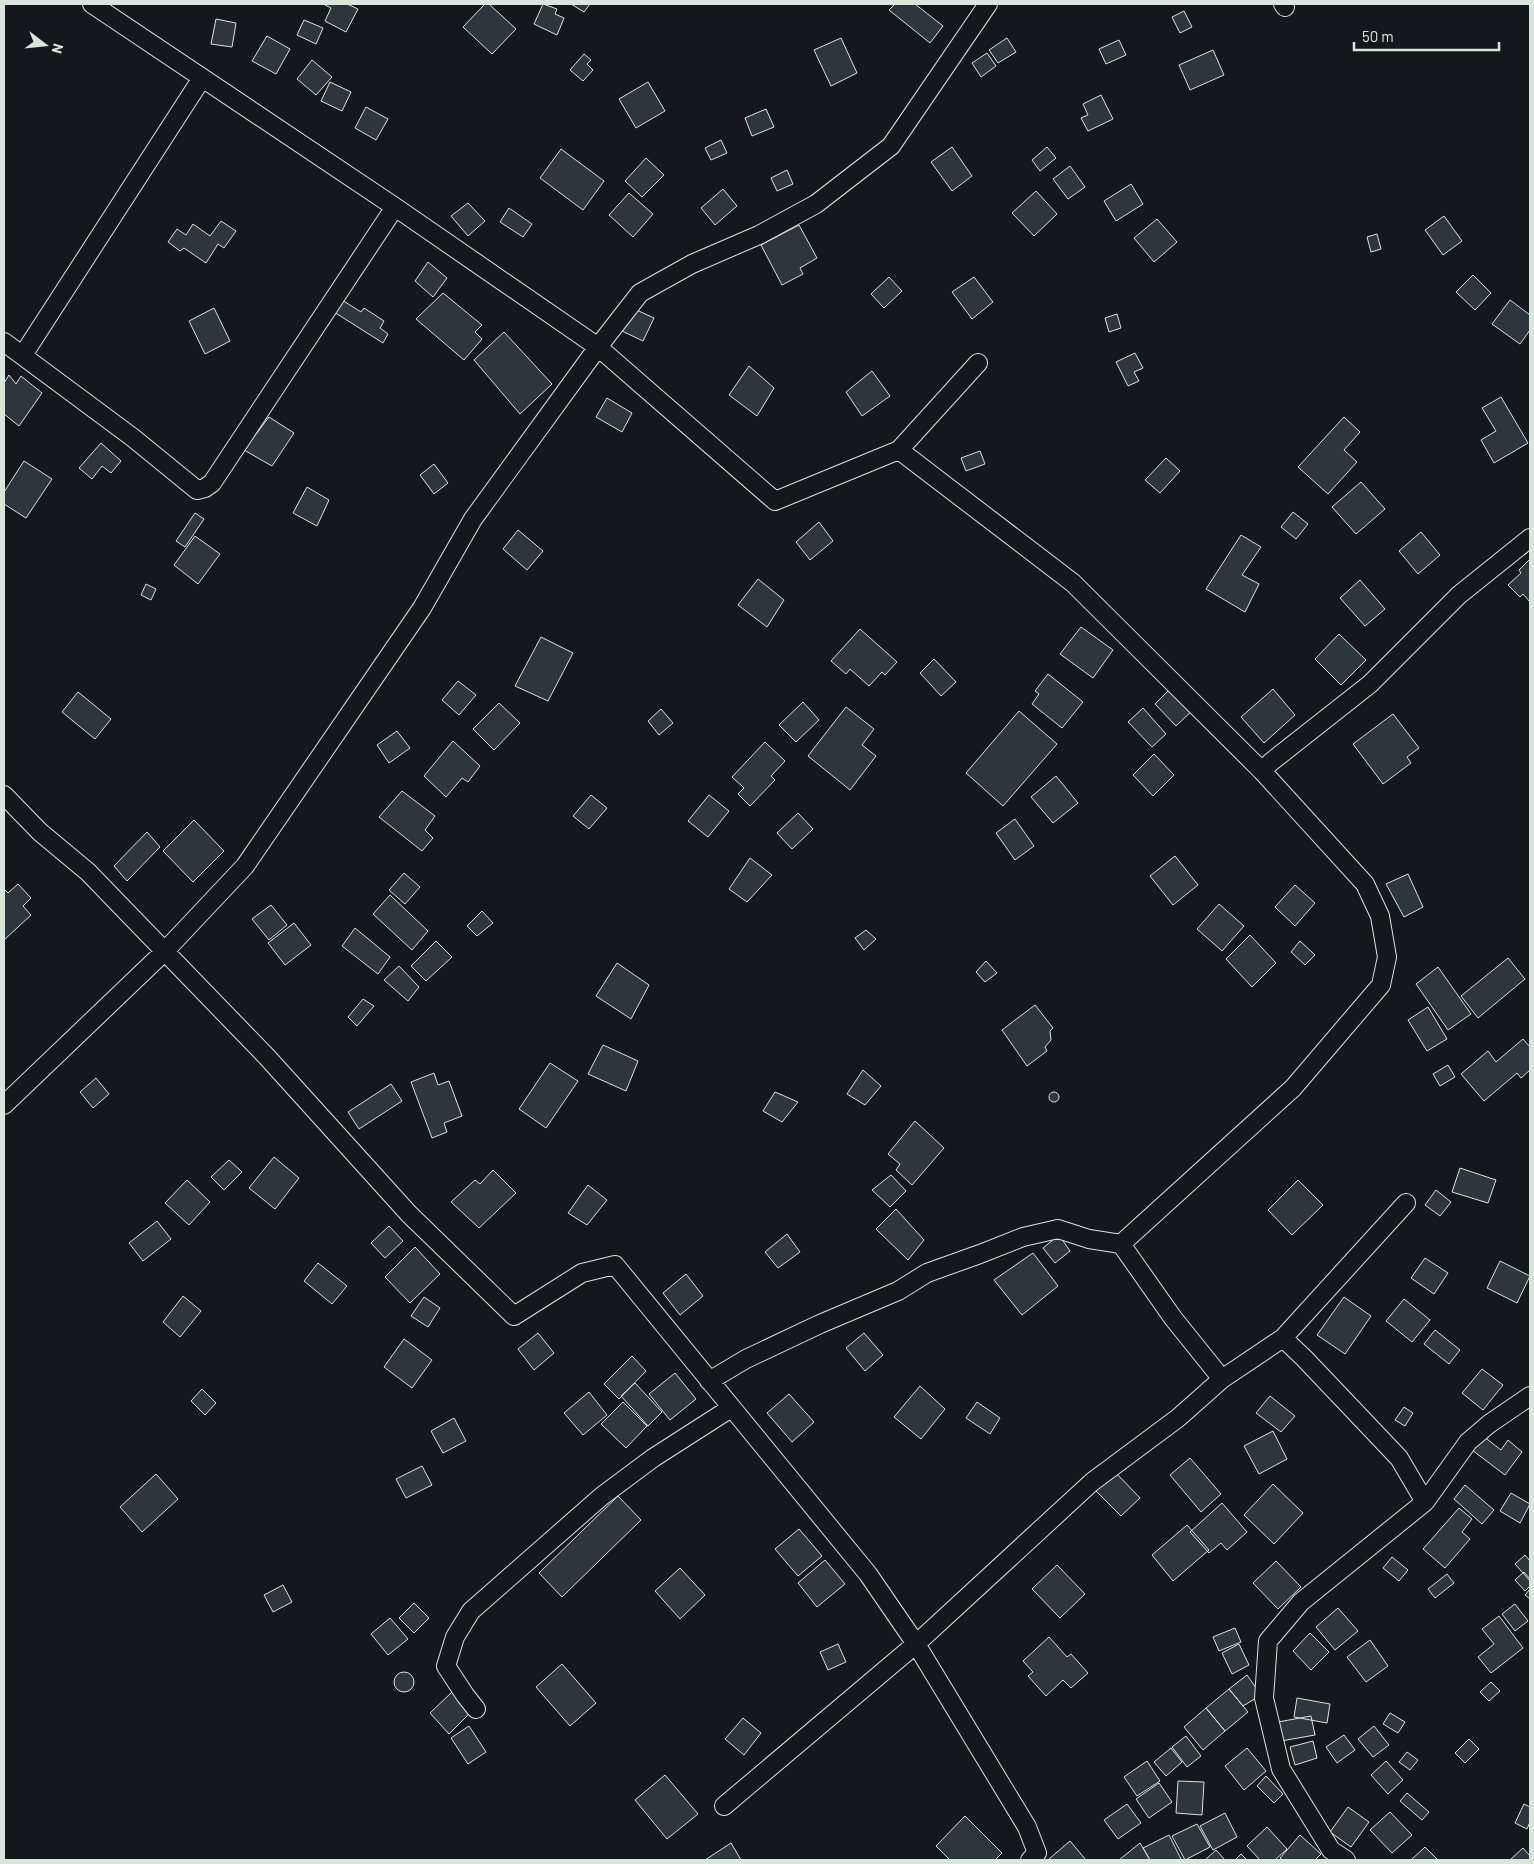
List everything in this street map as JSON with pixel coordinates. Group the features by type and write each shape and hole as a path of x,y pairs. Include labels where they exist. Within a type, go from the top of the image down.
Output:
{"street":[{"path":"92,4 598,346 775,502 899,450 978,363"},
{"path":"4,1105 164,952 245,866 422,608 473,519 598,346 640,293 692,264 759,235 816,204 891,146 988,4"},
{"path":"23,355 202,78"},
{"path":"4,342 132,437 197,490 205,488 212,484 395,207"},
{"path":"899,450 1073,583 1262,771 1365,884 1380,916 1388,956 1381,985 1293,1088 1121,1244"},
{"path":"1262,771 1370,684 1459,595 1530,538"},
{"path":"4,795 40,832 88,872 267,1057 409,1214 514,1316 582,1273 614,1265 868,1574 916,1644 1027,1826 1035,1858"},
{"path":"724,1806 916,1644 1092,1482 1178,1418 1222,1379 1283,1338 1406,1203"},
{"path":"709,1381 746,1359 820,1324 898,1291 927,1273 1023,1236 1058,1229 1089,1239 1121,1244 1173,1318 1222,1379"},
{"path":"1283,1338 1399,1458 1425,1502"},
{"path":"1346,1860 1331,1850 1281,1769 1264,1698 1268,1641 1301,1602 1425,1502 1468,1442 1489,1424 1530,1396"},
{"path":"476,1709 446,1666 456,1637 471,1611 602,1496 653,1458 731,1408"}],"building":[{"path":"326,4 347,4 358,9 346,32 325,21 331,8"},
{"path":"485,4 489,4 516,29 492,54 463,27"},
{"path":"543,4 557,9 555,14 564,18 557,35 534,24"},
{"path":"571,4 590,4 584,12"},
{"path":"895,4 915,4 943,26 930,43 889,10"},
{"path":"1184,11 1192,27 1180,33 1172,17"},
{"path":"216,19 236,23 232,47 211,44"},
{"path":"304,20 323,28 316,44 297,35"},
{"path":"267,36 290,49 276,74 252,61"},
{"path":"841,38 857,73 831,86 814,50"},
{"path":"1007,38 1016,52 998,63 989,50"},
{"path":"1119,40 1126,55 1106,64 1099,49"},
{"path":"1213,50 1224,75 1190,90 1179,65"},
{"path":"987,53 996,66 981,77 972,63"},
{"path":"584,54 591,60 587,64 593,70 583,81 570,70"},
{"path":"312,60 332,77 316,95 297,79"},
{"path":"330,82 351,92 342,111 321,101"},
{"path":"648,82 665,111 636,128 619,99"},
{"path":"1101,95 1113,119 1088,131 1081,118 1088,115 1083,104"},
{"path":"366,107 388,119 376,140 355,128"},
{"path":"766,109 774,127 752,136 745,118"},
{"path":"721,140 727,153 711,160 705,148"},
{"path":"952,147 972,176 952,191 931,162"},
{"path":"1047,147 1056,158 1040,171 1032,160"},
{"path":"561,149 604,181 583,210 540,178"},
{"path":"646,158 664,175 642,197 625,181"},
{"path":"1070,166 1085,187 1068,199 1053,179"},
{"path":"787,170 793,184 777,191 771,178"},
{"path":"1131,184 1143,204 1116,221 1104,201"},
{"path":"723,189 737,206 715,225 701,208"},
{"path":"1036,191 1057,214 1034,236 1012,213"},
{"path":"629,193 653,214 633,237 609,215"},
{"path":"468,203 485,221 468,236 451,216"},
{"path":"509,208 532,224 523,237 500,222"},
{"path":"1444,216 1462,241 1443,255 1425,230"},
{"path":"1157,219 1177,242 1154,262 1134,238"},
{"path":"221,221 236,231 224,248 218,244 206,263 184,248 180,251 168,242 177,229 186,235 193,224 210,236"},
{"path":"799,225 817,258 800,268 803,274 782,285 761,245"},
{"path":"1377,234 1381,249 1371,252 1367,237"},
{"path":"428,262 447,278 433,297 415,281"},
{"path":"1473,275 1491,293 1475,310 1456,292"},
{"path":"889,277 902,291 884,308 871,294"},
{"path":"974,277 993,302 972,319 952,292"},
{"path":"443,293 482,325 475,332 482,339 464,360 416,319"},
{"path":"342,300 361,312 364,308 384,321 380,328 388,334 383,343 334,312"},
{"path":"1510,300 1530,315 1530,330 1520,344 1492,324"},
{"path":"630,307 654,318 643,341 620,330"},
{"path":"214,308 230,341 205,354 189,321"},
{"path":"1117,314 1121,328 1109,332 1105,318"},
{"path":"504,332 552,384 520,414 474,360"},
{"path":"1135,353 1143,368 1134,372 1139,381 1128,386 1116,362"},
{"path":"749,366 774,388 757,416 729,395"},
{"path":"872,371 890,396 862,416 846,392"},
{"path":"9,375 16,384 21,376 42,393 19,426 4,414 4,383"},
{"path":"1501,397 1528,443 1494,463 1481,440 1496,431 1482,408"},
{"path":"607,398 632,413 622,432 596,417"},
{"path":"269,417 294,433 272,466 244,450"},
{"path":"1344,417 1360,432 1344,450 1357,462 1328,494 1298,467"},
{"path":"101,443 121,461 111,473 102,466 92,479 79,468"},
{"path":"980,451 985,464 966,471 961,458"},
{"path":"1166,458 1180,471 1160,493 1145,480"},
{"path":"24,461 52,479 26,518 4,504 4,492"},
{"path":"434,464 448,483 434,494 420,475"},
{"path":"1361,482 1385,509 1356,534 1332,507"},
{"path":"307,487 329,500 317,526 293,513"},
{"path":"1293,512 1308,524 1296,539 1281,527"},
{"path":"195,513 204,519 185,547 176,541"},
{"path":"819,522 833,541 810,560 796,542"},
{"path":"518,530 543,551 527,570 503,549"},
{"path":"1421,532 1440,555 1418,574 1399,551"},
{"path":"1241,535 1261,547 1242,575 1259,584 1245,612 1206,589"},
{"path":"195,536 220,554 198,584 174,565"},
{"path":"1530,559 1530,602 1523,594 1520,597 1508,585 1521,573 1519,570"},
{"path":"758,579 784,600 767,627 738,605"},
{"path":"1360,580 1385,609 1365,626 1340,598"},
{"path":"146,584 156,589 151,600 141,595"},
{"path":"1081,627 1113,650 1093,678 1060,654"},
{"path":"860,629 897,662 885,675 882,672 869,686 850,669 846,674 831,661"},
{"path":"1339,634 1366,660 1341,685 1315,659"},
{"path":"541,637 573,653 548,701 515,686"},
{"path":"934,659 956,682 941,696 920,673"},
{"path":"1048,674 1083,702 1062,728 1032,704 1039,694 1035,691"},
{"path":"458,681 476,695 459,715 442,700"},
{"path":"1175,684 1196,707 1176,726 1155,704"},
{"path":"1273,689 1295,715 1264,743 1241,717"},
{"path":"78,692 111,719 95,739 62,712"},
{"path":"803,702 819,720 796,742 779,725"},
{"path":"499,703 520,723 494,750 473,729"},
{"path":"846,707 874,729 862,745 876,756 850,790 808,756"},
{"path":"1143,708 1166,734 1152,747 1128,722"},
{"path":"661,709 673,723 659,735 648,721"},
{"path":"1019,711 1057,744 1003,806 966,773"},
{"path":"1393,714 1419,748 1407,757 1411,763 1383,784 1353,744"},
{"path":"397,731 410,748 389,763 377,745"},
{"path":"453,741 480,766 468,782 462,778 446,797 424,776"},
{"path":"765,742 785,761 771,776 775,780 750,806 738,794 744,788 732,777"},
{"path":"1154,754 1174,775 1153,796 1133,775"},
{"path":"1056,776 1078,803 1053,823 1031,797"},
{"path":"402,791 435,816 425,830 433,838 422,851 379,817"},
{"path":"591,795 607,808 589,829 573,816"},
{"path":"709,795 729,811 708,837 688,821"},
{"path":"798,813 813,829 792,849 777,833"},
{"path":"1015,819 1034,846 1015,860 996,833"},
{"path":"194,820 224,851 193,882 163,851"},
{"path":"147,832 160,847 127,881 114,866"},
{"path":"1175,856 1198,885 1173,905 1150,876"},
{"path":"750,858 772,875 747,902 729,889"},
{"path":"404,873 420,887 405,904 389,890"},
{"path":"1408,874 1423,907 1404,917 1386,884"},
{"path":"18,884 31,898 23,906 31,915 4,940 4,889 8,893"},
{"path":"1295,885 1315,903 1295,926 1275,907"},
{"path":"390,895 428,931 412,950 373,914"},
{"path":"1219,904 1244,926 1222,951 1197,929"},
{"path":"271,905 287,925 269,940 252,919"},
{"path":"482,911 493,923 477,936 467,926"},
{"path":"294,923 311,945 285,965 268,943"},
{"path":"355,928 390,957 378,974 342,946"},
{"path":"866,930 876,939 864,950 855,938"},
{"path":"1250,935 1276,963 1252,987 1226,959"},
{"path":"436,941 452,957 426,981 411,966"},
{"path":"1300,941 1315,955 1305,965 1291,952"},
{"path":"1508,958 1525,979 1478,1018 1461,996"},
{"path":"986,961 997,973 985,982 976,972"},
{"path":"617,963 649,985 631,1019 596,996"},
{"path":"399,966 419,987 408,1001 384,980"},
{"path":"1438,967 1471,1014 1448,1030 1416,984"},
{"path":"363,999 374,1006 357,1026 348,1017"},
{"path":"1035,1005 1053,1028 1050,1031 1051,1040 1045,1047 1047,1051 1027,1066 1002,1030"},
{"path":"1428,1007 1447,1039 1427,1051 1408,1020"},
{"path":"1523,1039 1530,1047 1530,1070 1521,1078 1517,1073 1484,1101 1461,1074 1488,1051 1496,1062"},
{"path":"603,1045 638,1061 626,1091 588,1074"},
{"path":"550,1063 578,1081 546,1128 519,1109"},
{"path":"1448,1065 1455,1077 1440,1086 1433,1074"},
{"path":"863,1070 881,1086 865,1105 847,1094"},
{"path":"434,1073 438,1085 449,1081 462,1116 444,1123 447,1132 432,1138 411,1082"},
{"path":"96,1078 109,1094 93,1108 80,1092"},
{"path":"391,1084 402,1101 359,1129 348,1112"},
{"path":"775,1092 798,1102 782,1122 763,1111"},
{"path":"1054,1092 1059,1097 1054,1102 1049,1097"},
{"path":"915,1121 944,1148 912,1185 896,1170 900,1164 888,1154"},
{"path":"274,1157 299,1178 275,1209 249,1188"},
{"path":"229,1160 242,1172 224,1190 211,1177"},
{"path":"1460,1168 1496,1180 1488,1203 1452,1192"},
{"path":"493,1170 516,1193 479,1228 451,1202 475,1180 480,1184"},
{"path":"891,1175 906,1191 890,1207 872,1190"},
{"path":"187,1180 210,1202 189,1225 165,1203"},
{"path":"1298,1180 1323,1205 1292,1235 1268,1210"},
{"path":"588,1185 607,1200 587,1225 568,1213"},
{"path":"1436,1190 1451,1202 1440,1216 1425,1205"},
{"path":"896,1209 924,1240 908,1260 876,1229"},
{"path":"157,1221 171,1239 143,1261 129,1243"},
{"path":"389,1226 403,1241 385,1258 371,1243"},
{"path":"787,1234 800,1252 778,1268 765,1252"},
{"path":"1059,1235 1070,1251 1055,1263 1043,1248"},
{"path":"415,1247 440,1274 410,1303 385,1277"},
{"path":"1033,1253 1058,1286 1022,1315 994,1280"},
{"path":"1425,1258 1448,1273 1434,1294 1411,1278"},
{"path":"1500,1261 1530,1276 1517,1303 1487,1288"},
{"path":"318,1263 347,1286 332,1304 304,1281"},
{"path":"686,1274 703,1296 680,1315 663,1293"},
{"path":"183,1296 201,1311 180,1337 163,1322"},
{"path":"424,1297 440,1308 428,1327 411,1316"},
{"path":"1344,1297 1371,1316 1345,1354 1317,1335"},
{"path":"1404,1299 1430,1320 1412,1342 1386,1321"},
{"path":"1435,1330 1460,1350 1449,1364 1424,1344"},
{"path":"538,1333 554,1353 534,1370 518,1349"},
{"path":"864,1333 883,1355 865,1371 846,1348"},
{"path":"404,1339 432,1360 412,1388 384,1367"},
{"path":"632,1356 646,1371 619,1399 604,1384"},
{"path":"1482,1369 1503,1385 1483,1410 1462,1393"},
{"path":"675,1373 696,1399 670,1420 649,1394"},
{"path":"635,1383 662,1412 648,1426 621,1396"},
{"path":"920,1386 945,1409 921,1439 894,1417"},
{"path":"202,1389 216,1403 205,1415 191,1401"},
{"path":"589,1392 607,1415 583,1435 564,1413"},
{"path":"789,1394 814,1422 792,1442 767,1413"},
{"path":"1270,1396 1295,1416 1281,1432 1256,1413"},
{"path":"623,1402 647,1426 626,1448 601,1424"},
{"path":"977,1402 1000,1418 990,1434 966,1418"},
{"path":"1404,1407 1413,1413 1405,1426 1395,1420"},
{"path":"454,1418 466,1441 443,1453 431,1431"},
{"path":"1273,1431 1287,1459 1259,1474 1244,1446"},
{"path":"1483,1436 1501,1450 1508,1440 1522,1452 1505,1475 1472,1450"},
{"path":"1190,1458 1221,1494 1201,1512 1170,1475"},
{"path":"422,1466 432,1485 406,1498 396,1479"},
{"path":"1115,1472 1140,1498 1121,1516 1096,1491"},
{"path":"156,1474 178,1499 142,1532 120,1507"},
{"path":"1273,1484 1303,1513 1274,1544 1244,1515"},
{"path":"1465,1485 1494,1510 1482,1524 1454,1499"},
{"path":"1511,1493 1530,1504 1520,1523 1500,1511"},
{"path":"618,1496 641,1520 562,1597 539,1573"},
{"path":"1222,1503 1247,1532 1227,1550 1221,1543 1209,1553 1190,1532"},
{"path":"1459,1508 1472,1519 1462,1532 1470,1539 1445,1568 1423,1549"},
{"path":"1187,1525 1209,1550 1173,1581 1152,1555"},
{"path":"799,1529 822,1556 798,1576 775,1549"},
{"path":"1525,1555 1530,1561 1530,1581 1515,1564"},
{"path":"1392,1557 1408,1570 1399,1581 1383,1568"},
{"path":"825,1560 845,1584 817,1607 798,1583"},
{"path":"1276,1561 1301,1587 1278,1609 1253,1583"},
{"path":"1057,1565 1085,1594 1060,1618 1032,1589"},
{"path":"680,1568 705,1595 680,1619 655,1591"},
{"path":"1524,1572 1530,1579 1530,1586 1525,1591 1515,1580"},
{"path":"1447,1574 1454,1583 1435,1598 1428,1589"},
{"path":"283,1585 292,1602 273,1612 264,1595"},
{"path":"1530,1589 1530,1599 1525,1595"},
{"path":"414,1603 429,1618 414,1633 399,1618"},
{"path":"1515,1604 1528,1621 1515,1631 1502,1614"},
{"path":"1338,1608 1358,1631 1335,1650 1316,1627"},
{"path":"1499,1616 1523,1648 1491,1673 1478,1657 1494,1644 1482,1629"},
{"path":"390,1618 408,1639 388,1655 371,1634"},
{"path":"1235,1628 1241,1642 1219,1651 1213,1637"},
{"path":"1310,1633 1329,1652 1311,1670 1293,1651"},
{"path":"1049,1637 1067,1657 1071,1654 1088,1673 1071,1688 1063,1680 1046,1696 1028,1676 1033,1672 1023,1661"},
{"path":"1370,1640 1388,1666 1366,1682 1347,1657"},
{"path":"838,1644 846,1662 828,1670 820,1652"},
{"path":"1239,1644 1249,1665 1232,1674 1222,1653"},
{"path":"562,1664 596,1703 570,1726 536,1687"},
{"path":"400,1672 408,1672 414,1678 414,1686 408,1692 400,1692 394,1686 394,1678"},
{"path":"1247,1675 1261,1695 1243,1706 1229,1689"},
{"path":"1491,1682 1500,1691 1489,1701 1480,1692"},
{"path":"1229,1689 1248,1712 1225,1731 1206,1708"},
{"path":"452,1692 471,1712 449,1734 430,1713"},
{"path":"1297,1698 1330,1704 1327,1723 1294,1717"},
{"path":"1206,1708 1225,1731 1203,1750 1184,1727"},
{"path":"1390,1713 1405,1722 1398,1733 1383,1724"},
{"path":"1311,1716 1315,1735 1281,1741 1278,1722"},
{"path":"743,1718 761,1733 744,1755 725,1739"},
{"path":"469,1726 486,1752 468,1764 451,1738"},
{"path":"1374,1726 1389,1745 1373,1757 1358,1739"},
{"path":"1344,1735 1355,1750 1337,1763 1326,1747"},
{"path":"1186,1736 1201,1756 1187,1767 1172,1747"},
{"path":"1469,1739 1479,1749 1465,1763 1455,1753"},
{"path":"1313,1741 1317,1758 1295,1765 1290,1747"},
{"path":"1171,1748 1182,1762 1166,1776 1154,1762"},
{"path":"1247,1748 1266,1771 1244,1790 1225,1766"},
{"path":"1407,1752 1418,1760 1410,1770 1399,1762"},
{"path":"1147,1761 1160,1781 1137,1796 1124,1777"},
{"path":"1386,1761 1403,1780 1388,1794 1371,1775"},
{"path":"665,1775 698,1814 667,1839 635,1800"},
{"path":"1266,1776 1283,1794 1274,1803 1257,1786"},
{"path":"1178,1781 1204,1782 1202,1815 1176,1813"},
{"path":"1159,1783 1172,1802 1149,1818 1136,1799"},
{"path":"1407,1793 1429,1812 1422,1820 1400,1801"},
{"path":"1127,1804 1141,1823 1118,1839 1104,1820"},
{"path":"1524,1804 1530,1807 1530,1822 1527,1829 1515,1823"},
{"path":"1348,1807 1369,1822 1351,1847 1330,1832"},
{"path":"1390,1812 1412,1835 1392,1853 1370,1830"},
{"path":"1225,1813 1237,1837 1213,1850 1200,1826"},
{"path":"965,1816 1002,1853 995,1860 950,1860 936,1846"},
{"path":"1197,1824 1210,1847 1185,1860 1172,1836"},
{"path":"1267,1827 1287,1849 1275,1860 1260,1860 1247,1846"},
{"path":"1169,1835 1181,1859 1150,1860 1143,1848"},
{"path":"1300,1835 1321,1854 1315,1860 1283,1860 1280,1858"},
{"path":"1070,1841 1086,1860 1049,1859"},
{"path":"731,1843 741,1860 705,1860"},
{"path":"1140,1843 1150,1860 1119,1860"},
{"path":"1425,1847 1438,1860 1411,1860"},
{"path":"1523,1848 1530,1856 1530,1860 1510,1860"},
{"path":"1216,1850 1225,1860 1205,1860"},
{"path":"1241,1854 1247,1860 1235,1860"}]}
